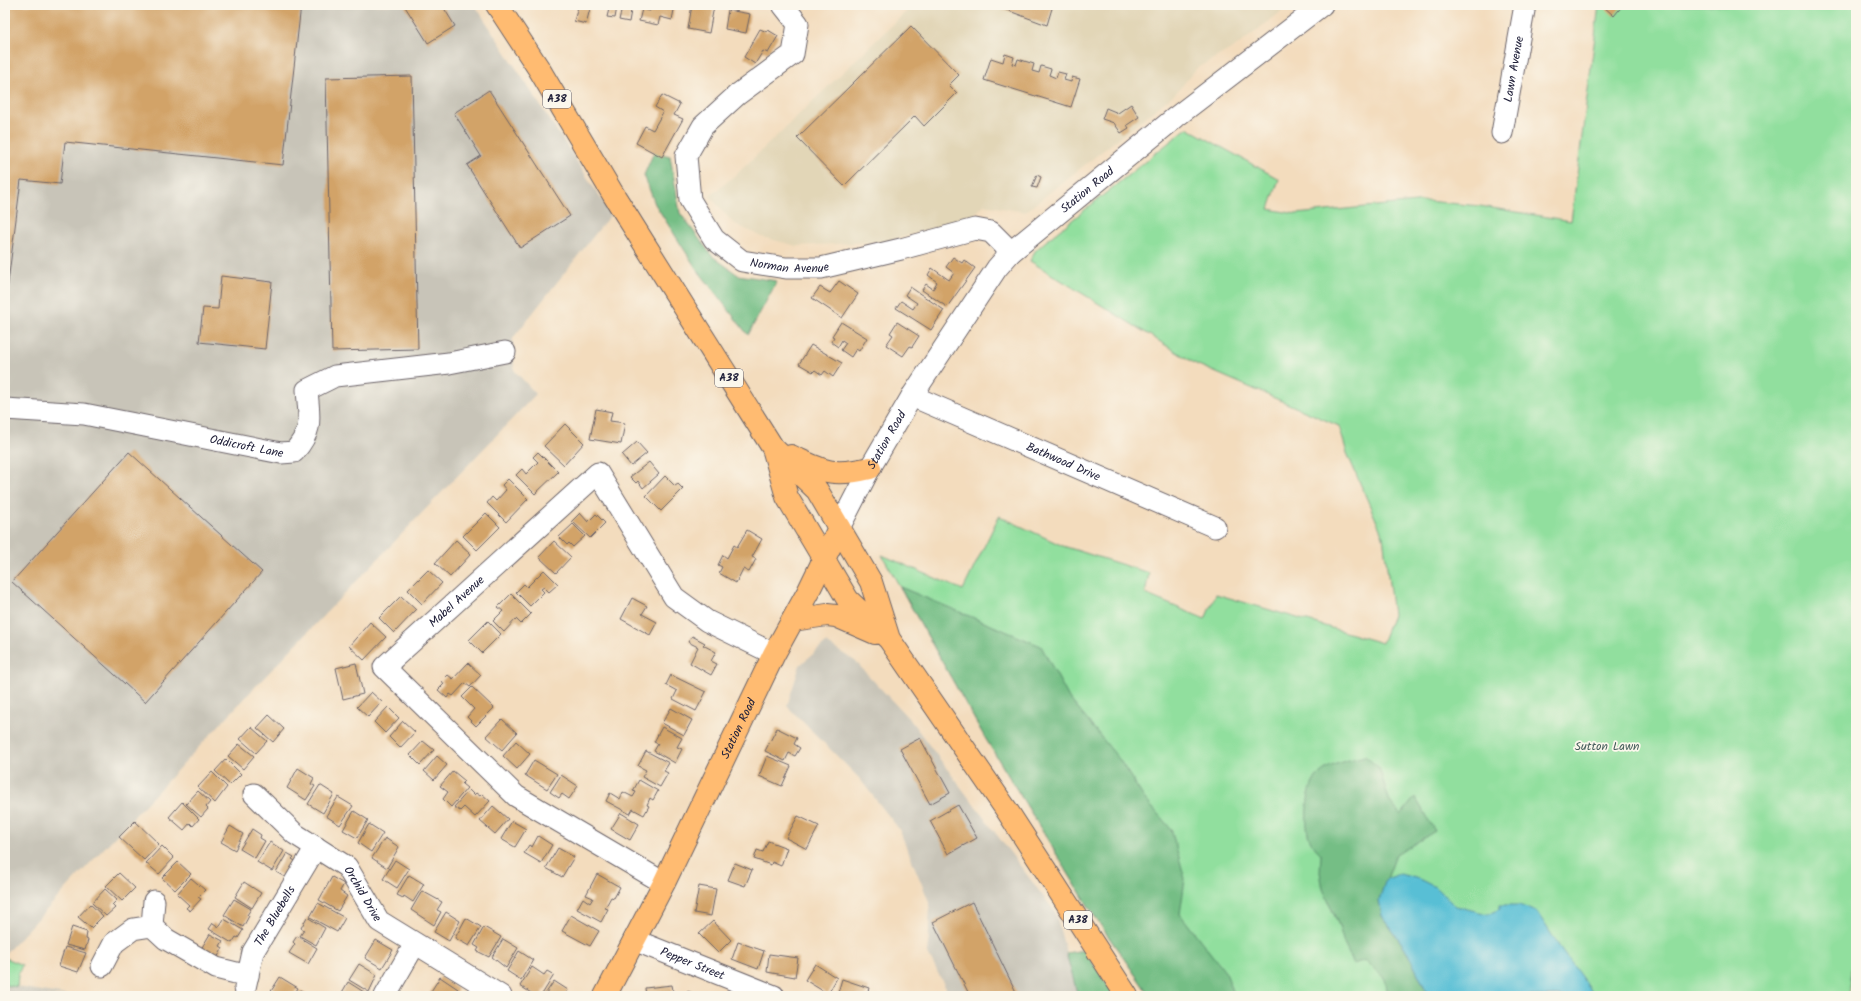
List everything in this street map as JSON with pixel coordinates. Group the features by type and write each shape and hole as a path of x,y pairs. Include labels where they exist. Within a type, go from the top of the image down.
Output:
{"main road":[{"name":"A38","path":"497,5 539,69 613,194 773,448 812,484 871,582 889,639"},
{"name":"A38","path":"773,448 787,497 848,600 889,639 1006,809 1127,996"},
{"path":"773,448 830,473 845,474 870,468"},
{"name":"Station Road","path":"605,996 664,883 774,654 824,560 839,528"},
{"path":"793,620 827,615 836,616 889,639"}],"street":[{"name":"Norman Avenue","path":"783,5 798,24 793,54 737,95 703,126 686,156 690,200 714,239 742,261 786,268 821,268 902,249 975,229 991,232 1011,252"},
{"name":"Station Road","path":"839,528 870,468 912,396 997,268 1011,252 1176,117 1322,5"},
{"name":"Lawn Avenue","path":"1502,133 1525,5"},
{"name":"Oddicroft Lane","path":"5,408 84,414 281,453 294,452 303,441 309,427 307,390 334,376 449,363 505,352"},
{"name":"Bathwood Drive","path":"912,396 1215,527"},
{"name":"Mabel Avenue","path":"664,883 516,796 384,667 598,473 674,597 707,621 774,654"},
{"name":"Orchid Drive","path":"254,794 295,834 347,866 379,921 501,996"},
{"name":"The Bluebells","path":"152,926 166,939 216,968 246,982 253,952 316,847"},
{"path":"102,966 114,943 133,929 152,926 154,901"},
{"name":"Pepper Street","path":"634,940 774,996"},
{"path":"385,996 415,944"}],"shaded area":[{"path":"5,5 475,5 611,214 513,338 514,370 536,394 256,686 5,954"},
{"path":"913,5 1290,5 1238,45 1197,68 1176,93 1025,212 984,205 972,217 889,241 797,246 762,237 733,223 710,196 740,171"},
{"path":"826,643 855,661 911,721 1055,912 1078,996 950,996 928,954 930,904 899,829 859,778 787,706 800,665"},
{"path":"5,985 17,987 72,996 5,996"}],"green space":[{"name":"Sutton Lawn","path":"1599,5 1856,5 1856,927 1848,996 1150,996 1097,920 984,736 882,555 963,590 999,516 1063,546 1149,573 1145,594 1205,619 1216,594 1382,643 1393,615 1383,536 1347,453 1339,426 1196,364 1030,261 1035,251 1046,241 1187,128 1279,179 1269,209 1296,214 1426,201 1480,206 1571,221"},
{"path":"654,152 670,156 680,213 712,256 738,275 777,281 748,335 696,268 655,204 644,175"},
{"path":"900,587 1041,646 1069,698 1119,759 1144,798 1171,829 1185,879 1180,914 1226,973 1235,996 1150,996 1097,920 984,736"},
{"path":"1365,756 1379,768 1390,802 1401,815 1415,797 1435,831 1396,855 1379,900 1382,916 1405,948 1429,996 1388,996 1385,979 1365,960 1354,964 1344,944 1339,926 1323,889 1320,872 1321,854 1313,845 1308,834 1307,811 1309,794 1311,786 1319,774 1329,767 1341,762"},
{"path":"1084,950 1115,996 1078,996 1066,953"},
{"path":"5,958 22,965 18,975 17,987 5,985"}],"water":[{"path":"1400,874 1419,879 1435,887 1455,906 1488,914 1500,909 1500,905 1519,905 1537,912 1559,946 1595,996 1429,996 1405,948 1382,916 1379,900 1386,879"}],"building":[{"path":"5,5 301,5 283,165 65,142 60,184 21,180 5,306"},
{"path":"404,5 442,5 455,26 428,43"},
{"path":"572,5 591,5 586,24 574,21 578,7"},
{"path":"610,5 632,5 629,22 619,20 622,8 617,7 615,18 607,17"},
{"path":"651,5 675,5 672,20 660,17 658,25 639,21 642,9 650,11"},
{"path":"692,5 714,6 709,33 688,29"},
{"path":"993,5 1053,5 1047,25"},
{"path":"1602,5 1623,5 1614,16"},
{"path":"728,10 750,14 746,33 725,29"},
{"path":"911,26 959,75 949,85 957,93 924,126 915,116 844,186 797,138"},
{"path":"760,29 767,32 768,30 778,36 768,53 763,51 755,64 744,57"},
{"path":"1005,54 1014,57 1012,64 1016,65 1018,59 1034,64 1032,71 1039,73 1041,66 1051,69 1049,75 1056,78 1058,72 1066,74 1064,80 1071,82 1072,77 1080,79 1071,107 984,80 991,58 1003,62"},
{"path":"412,76 418,349 332,351 326,78"},
{"path":"489,90 570,216 520,248 467,165 481,156 454,113"},
{"path":"662,95 680,104 674,115 683,119 662,157 636,143 645,126 653,130 663,112 655,107"},
{"path":"1131,104 1139,117 1127,125 1129,128 1121,133 1114,123 1102,119 1106,108 1118,113"},
{"path":"1037,175 1041,177 1037,188 1032,187"},
{"path":"953,257 962,263 964,260 975,268 947,307 922,290 926,284 933,289 937,282 928,275 932,268 949,280 954,273 946,267"},
{"path":"221,276 272,282 265,349 199,342 203,308 218,309"},
{"path":"839,281 858,294 842,318 812,298 820,287 830,293"},
{"path":"910,287 944,310 931,330 896,308 901,301 913,309 917,303 905,295"},
{"path":"841,322 867,338 859,351 856,349 851,357 841,350 846,343 842,340 838,347 831,342 834,337 832,336"},
{"path":"897,322 919,336 912,347 910,346 903,356 886,345 893,335 890,333"},
{"path":"811,345 842,363 833,377 825,371 822,375 815,370 813,372 799,364"},
{"path":"596,409 612,412 610,421 625,423 621,444 590,439"},
{"path":"565,424 584,443 564,465 544,446"},
{"path":"637,442 647,453 631,466 622,455"},
{"path":"129,452 262,572 145,702 12,582"},
{"path":"538,452 558,472 535,494 516,475 522,469 526,474 538,462 533,457"},
{"path":"649,462 659,474 643,488 638,481 636,483 630,477"},
{"path":"665,476 675,486 678,484 683,489 661,511 646,496"},
{"path":"508,479 528,499 506,522 487,503 492,497 496,501 506,490 502,485"},
{"path":"486,513 500,527 477,550 463,536"},
{"path":"580,513 588,522 596,514 605,523 590,538 572,521"},
{"path":"573,524 585,536 573,547 569,543 567,545 559,537"},
{"path":"747,530 762,539 752,557 756,559 749,572 743,569 736,583 719,573 722,567 718,565 723,555 727,558 734,545 737,547"},
{"path":"456,540 471,554 450,577 435,563"},
{"path":"554,541 571,557 556,573 539,557"},
{"path":"428,570 442,583 422,604 408,590"},
{"path":"544,570 558,584 549,592 544,587 541,589 544,592 530,606 516,592 524,584 527,587"},
{"path":"511,594 531,614 521,624 516,619 504,632 493,621 503,611 498,607"},
{"path":"401,596 416,610 394,633 379,618"},
{"path":"632,598 647,606 642,614 657,622 650,635 621,619"},
{"path":"488,621 501,634 482,653 469,640"},
{"path":"370,622 386,637 364,660 349,646"},
{"path":"692,636 705,643 703,645 716,652 711,661 717,664 711,675 690,663 698,647 688,642"},
{"path":"356,663 363,694 343,699 336,668"},
{"path":"468,663 481,675 470,687 465,683 453,696 450,694 447,698 438,690 444,684 442,681 448,675 453,679"},
{"path":"671,675 706,692 696,711 673,699 677,691 666,685"},
{"path":"472,687 494,708 476,726 467,717 474,709 462,697"},
{"path":"371,692 382,702 368,717 357,707"},
{"path":"388,707 399,718 385,733 374,722"},
{"path":"671,708 692,720 684,735 662,723"},
{"path":"269,715 284,729 273,742 257,728"},
{"path":"502,719 517,733 502,750 486,736"},
{"path":"403,721 415,732 400,748 389,737"},
{"path":"251,727 267,741 256,753 240,739"},
{"path":"662,727 682,738 677,747 682,749 675,763 654,751 658,744 654,742"},
{"path":"777,728 797,738 794,744 800,748 795,756 789,753 785,761 765,751"},
{"path":"920,738 950,793 930,804 900,749"},
{"path":"423,741 434,750 420,765 410,755"},
{"path":"516,741 530,754 517,769 503,756"},
{"path":"239,744 254,756 243,769 228,756"},
{"path":"646,751 669,763 664,771 668,773 660,787 642,777 646,770 638,766"},
{"path":"437,756 447,765 434,780 424,771"},
{"path":"767,756 791,766 782,786 759,776"},
{"path":"226,759 241,774 230,785 215,771"},
{"path":"534,760 557,774 547,789 525,775"},
{"path":"298,768 314,778 311,784 315,786 306,800 287,788"},
{"path":"453,771 465,781 462,784 467,788 451,807 443,799 448,792 440,786"},
{"path":"212,772 227,787 215,803 198,787"},
{"path":"561,775 578,786 569,799 562,794 559,798 550,792"},
{"path":"639,780 658,791 653,800 650,798 647,805 649,806 644,815 633,809 630,814 606,801 610,793 620,799 623,792 633,797 636,792 633,791"},
{"path":"320,785 334,794 323,813 308,804"},
{"path":"469,790 474,795 476,793 480,796 482,794 490,801 475,817 464,807 460,811 454,807"},
{"path":"198,791 210,802 206,807 208,809 201,817 186,804"},
{"path":"338,797 353,806 340,825 326,816"},
{"path":"182,802 199,819 193,826 190,823 184,830 169,817"},
{"path":"958,805 977,838 948,854 930,821"},
{"path":"493,806 508,819 495,834 480,821"},
{"path":"354,811 368,820 357,838 343,830"},
{"path":"621,813 639,824 630,840 611,829"},
{"path":"798,816 819,826 807,849 786,838"},
{"path":"135,821 159,844 144,860 119,837"},
{"path":"512,821 526,829 515,847 501,839"},
{"path":"369,824 383,833 371,852 358,843"},
{"path":"230,826 243,834 235,850 221,842"},
{"path":"252,829 261,835 260,838 265,841 255,858 240,849"},
{"path":"538,836 552,845 541,863 524,853 529,845 532,847"},
{"path":"385,838 399,847 387,868 372,858"},
{"path":"768,841 787,848 781,866 772,862 771,865 754,859 757,850 763,852"},
{"path":"270,842 284,851 272,871 257,862"},
{"path":"162,846 174,858 159,874 146,863"},
{"path":"558,848 574,857 562,877 546,868"},
{"path":"287,853 294,857 292,859 300,864 290,880 276,872"},
{"path":"395,860 409,869 397,888 383,879"},
{"path":"178,862 191,874 175,890 162,878"},
{"path":"735,863 752,870 745,886 728,880"},
{"path":"119,873 135,888 122,901 106,886"},
{"path":"597,874 620,887 614,898 611,897 605,908 608,909 601,922 577,909 583,898 590,903 593,898 586,895"},
{"path":"409,875 424,884 413,902 404,896 403,898 397,895"},
{"path":"332,877 344,884 340,891 347,896 338,911 319,900"},
{"path":"191,878 205,890 198,897 201,899 190,911 186,908 189,905 177,894"},
{"path":"244,882 261,893 252,908 235,897"},
{"path":"699,886 716,889 711,916 694,913"},
{"path":"105,889 117,900 112,905 115,908 106,916 92,903"},
{"path":"422,891 442,902 437,910 441,912 434,925 411,910"},
{"path":"234,899 251,909 247,915 249,916 243,927 224,915"},
{"path":"972,902 1018,996 970,996 933,922"},
{"path":"318,903 345,918 337,932 310,917"},
{"path":"90,904 103,916 91,928 78,917"},
{"path":"446,912 460,921 449,941 434,932"},
{"path":"571,915 599,931 590,946 562,931"},
{"path":"307,917 325,928 316,945 300,936 304,930 301,928"},
{"path":"466,918 481,927 469,946 455,938"},
{"path":"224,919 243,930 238,938 236,937 232,943 209,929 213,923 219,927"},
{"path":"713,921 731,940 718,953 699,934"},
{"path":"72,927 87,932 86,939 88,940 85,950 66,945"},
{"path":"484,927 501,937 489,957 477,951 479,948 474,945"},
{"path":"210,934 223,941 220,946 223,948 217,958 201,949"},
{"path":"297,936 317,948 308,964 289,953 295,944 293,942"},
{"path":"503,939 518,948 506,968 492,957"},
{"path":"376,940 393,950 382,968 365,958"},
{"path":"738,942 764,951 758,969 732,959"},
{"path":"65,947 86,953 78,972 59,966"},
{"path":"519,951 533,960 521,980 507,971"},
{"path":"769,954 798,958 795,977 767,972"},
{"path":"359,964 377,975 369,992 349,980"},
{"path":"815,964 837,978 828,994 805,980"},
{"path":"532,967 544,975 547,971 554,975 541,996 536,996 520,986"},
{"path":"280,977 298,988 293,996 268,996"},
{"path":"440,977 458,989 454,996 428,996"},
{"path":"842,979 869,988 866,996 837,996"},
{"path":"554,981 568,990 564,996 544,996"},
{"path":"348,982 367,994 366,996 340,996"},
{"path":"672,985 674,996 646,996 645,988"},
{"path":"300,990 310,996 296,996"},
{"path":"687,991 703,996 686,996"}]}
